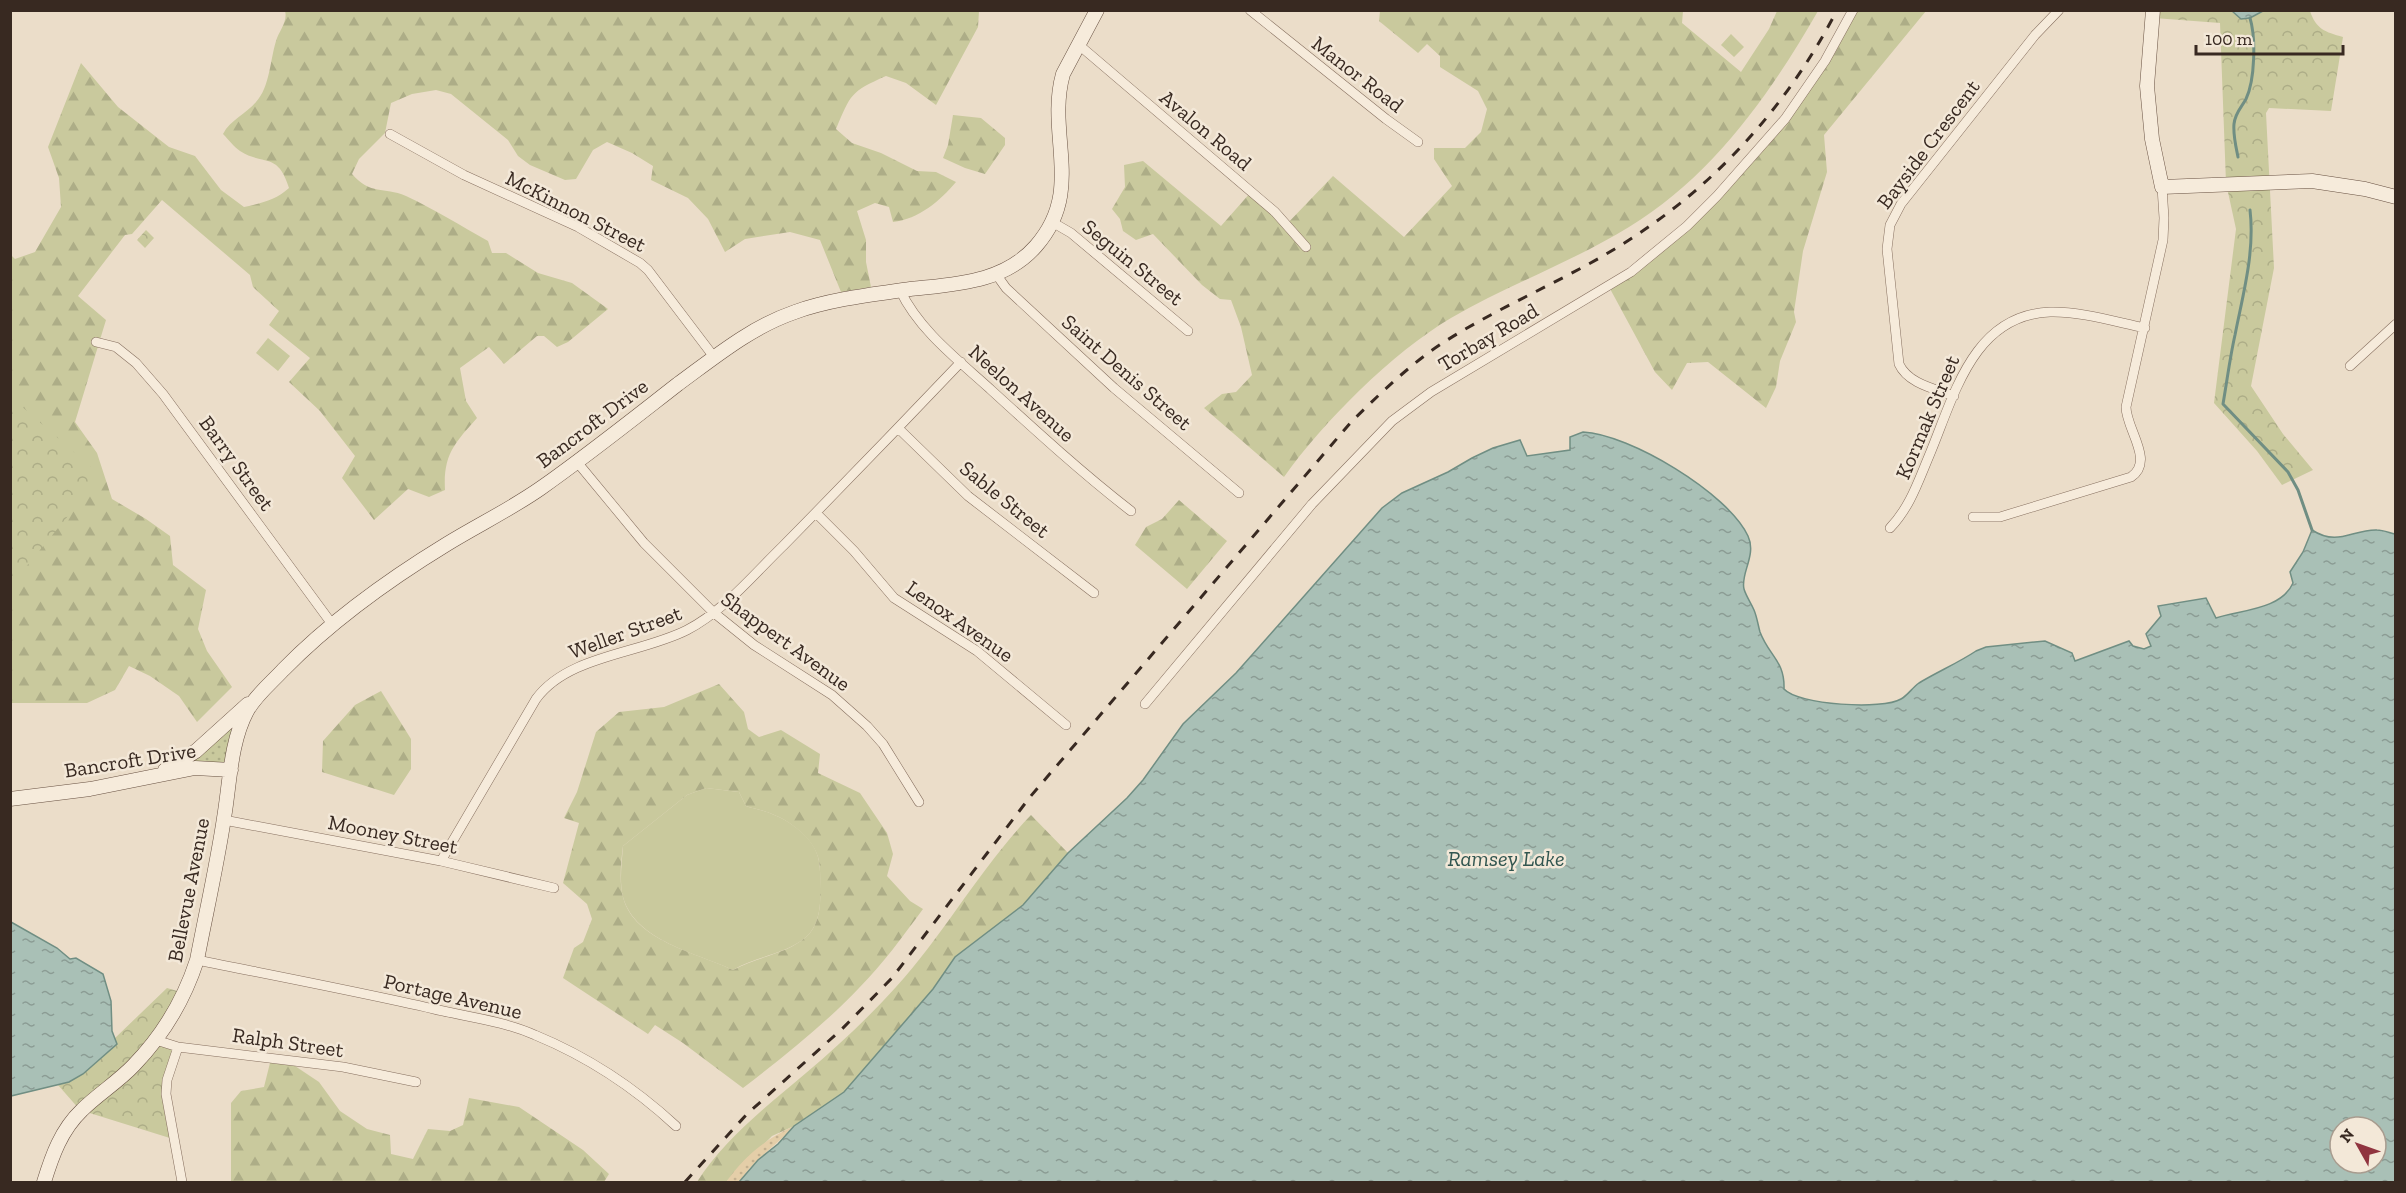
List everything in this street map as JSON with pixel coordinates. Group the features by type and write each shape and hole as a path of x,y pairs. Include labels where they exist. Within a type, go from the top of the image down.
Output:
{"main road":[{"name":"Bancroft Drive","path":"10,799 90,789 195,768 231,770 236,738 246,712 256,697 332,624 436,551 522,500 577,462 714,357 761,326 793,313 900,290 981,280 1026,257 1044,236 1052,222 1059,200 1063,180 1059,123 1060,86 1063,74 1097,10"},
{"path":"2153,10 2147,86 2152,140 2162,187 2286,180 2312,181 2366,189 2396,197"},
{"path":"158,775 196,751 256,697"},
{"name":"Bellevue Avenue","path":"44,1182 53,1155 69,1124 80,1111 133,1066 156,1040 181,1001 198,960 231,770"}],"street":[{"name":"Manor Road","path":"1250,10 1386,119 1418,141"},
{"name":"Torbay Road","path":"1145,704 1312,504 1392,421 1431,392 1631,272 1687,225 1717,196 1785,119 1825,61 1853,10"},
{"name":"Bayside Crescent","path":"1954,396 1912,379 1904,373 1899,364 1887,249 1890,225 1894,214 1908,195 2035,35 2059,10"},
{"name":"Avalon Road","path":"1078,45 1275,212 1306,247"},
{"name":"McKinnon Street","path":"390,134 464,175 578,227 640,263 648,270 714,357"},
{"path":"1973,517 2000,517 2136,473 2142,465 2126,407 2163,240 2162,187"},
{"name":"Seguin Street","path":"1052,222 1071,233 1188,331"},
{"name":"Saint Denis Street","path":"996,274 1006,288 1113,388 1239,493"},
{"name":"Neelon Avenue","path":"900,290 921,323 961,362 1071,462 1131,511"},
{"name":"Kormak Street","path":"1890,528 1909,505 1966,366 1982,343 2003,327 2040,313 2062,313 2145,328"},
{"path":"2350,366 2396,324"},
{"name":"Barry Street","path":"96,342 116,347 136,363 163,393 332,624"},
{"name":"Weller Street","path":"441,861 536,699 549,684 586,665 668,639 698,624 729,599 816,513 961,362"},
{"name":"Sable Street","path":"898,428 968,496 1094,593"},
{"name":"Shappert Avenue","path":"577,462 644,543 713,612 754,645 832,695 867,726 883,744 920,802"},
{"name":"Lenox Avenue","path":"816,513 854,551 894,598 977,651 1066,725"},
{"name":"Mooney Street","path":"224,820 441,861 554,888"},
{"name":"Portage Avenue","path":"198,960 357,992 522,1030 577,1056 624,1083 643,1096 676,1126"},
{"name":"Ralph Street","path":"156,1040 178,1047 343,1067 416,1082"},
{"path":"178,1047 167,1080 166,1094 182,1182"}],"green space":[{"path":"285,11 979,11 978,27 936,105 906,83 886,76 858,91 845,108 836,129 852,143 881,153 917,171 936,172 956,182 928,208 903,220 893,222 889,207 875,203 857,211 866,240 866,262 871,287 841,292 820,240 790,232 745,239 725,252 708,219 688,198 651,180 653,166 632,153 607,142 593,150 576,179 565,180 530,165 518,156 508,140 451,94 436,90 412,94 391,103 385,133 359,159 352,174 359,181 371,188 398,193 416,201 488,241 492,253 506,253 538,273 572,283 608,309 568,342 557,347 544,336 537,336 504,364 489,347 460,368 466,401 477,418 462,435 448,458 445,490 429,497 408,489 374,520 342,478 355,456 320,411 289,382 310,358 269,325 279,311 253,287 250,275 162,200 132,234 125,235 78,296 106,320 75,422 97,453 112,499 170,536 173,565 206,590 198,629 207,651 232,687 197,722 179,696 150,676 129,666 115,690 87,703 11,703 10,254 15,259 35,252 61,207 59,178 48,147 81,63 118,107 169,147 195,156 221,190 244,207 257,204 274,198 289,188 285,176 275,164 240,151 223,134 261,96 276,41 283,26"},
{"path":"1380,11 1683,11 1682,23 1741,72 1769,29 1777,11 1818,11 1759,102 1737,131 1687,184 1659,207 1607,240 1473,306 1429,332 1383,369 1338,412 1284,477 1204,408 1222,394 1236,392 1252,375 1241,327 1231,300 1220,299 1202,285 1153,234 1136,240 1123,231 1120,219 1112,209 1125,187 1124,165 1143,161 1221,226 1251,192 1284,227 1333,176 1404,237 1452,186 1434,159 1434,148 1465,148 1481,132 1487,109 1478,91 1440,67 1440,56 1427,44 1418,53 1379,21"},
{"path":"1852,11 1926,11 1824,135 1827,172 1803,251 1794,312 1796,322 1780,361 1776,387 1766,408 1708,362 1687,363 1672,390 1655,372 1608,285 1686,225 1785,118"},
{"path":"2154,11 2310,11 2318,26 2343,37 2331,111 2269,108 2266,113 2274,268 2251,386 2283,434 2313,470 2282,485 2257,451 2214,403 2236,229 2226,183 2220,23 2154,18"},
{"path":"1731,34 1744,47 1734,57 1721,45"},
{"path":"953,115 981,118 1005,138 1005,145 985,174 943,158 948,145"},
{"path":"146,230 154,238 145,248 137,240"},
{"path":"268,338 290,356 278,371 256,353"},
{"path":"11,397 101,476 11,585"},
{"path":"1179,500 1227,541 1187,589 1135,545 1146,527 1162,519"},
{"path":"719,684 744,712 748,729 759,737 781,730 820,754 818,773 860,793 887,833 893,854 887,876 910,901 923,909 885,960 846,1002 743,1088 655,1025 648,1034 563,978 574,948 583,942 592,919 587,904 563,883 579,823 564,818 577,792 596,732 619,712 664,707","holes":["706,788 739,792 746,806 786,821 806,836 819,861 820,898 816,922 807,936 791,947 733,970 669,944 640,925 629,912 623,897 621,872 623,846 687,795"]},
{"path":"381,691 411,739 411,769 394,795 322,772 323,741 355,705"},
{"path":"255,697 231,769 157,774"},
{"path":"706,788 739,792 746,806 779,817 793,825 806,836 819,861 820,904 811,932 791,947 733,970 669,944 654,935 640,925 630,912 622,891 623,846 687,795"},
{"path":"1031,815 1068,853 1023,905 955,957 933,989 844,1092 794,1126 772,1136 726,1182 697,1182 733,1137 841,1042 896,987 931,945 995,857"},
{"path":"167,988 184,993 155,1040 177,1047 166,1080 173,1139 80,1110 58,1085 75,1078 97,1063 116,1044 114,1039"},
{"path":"270,1063 292,1064 319,1082 340,1111 367,1129 390,1135 391,1154 413,1159 428,1129 450,1131 463,1125 469,1098 519,1107 583,1150 609,1174 604,1182 231,1182 231,1103 241,1091 264,1087"}],"sand":[{"path":"794,1126 751,1167 739,1182 726,1182 756,1150"}],"water":[{"path":"2263,10 2250,18 2241,19 2232,11"},
{"name":"Ramsey Lake","path":"1583,432 1602,435 1650,454 1699,485 1720,502 1737,519 1748,536 1751,550 1744,577 1744,589 1755,613 1760,632 1782,672 1784,689 1806,699 1841,704 1877,704 1901,699 1926,679 1986,647 2045,641 2072,653 2075,661 2129,641 2133,646 2144,649 2151,646 2146,634 2161,616 2158,606 2206,598 2216,618 2259,608 2279,599 2293,583 2290,572 2303,552 2312,530 2330,537 2368,530 2395,534 2395,1182 739,1182 758,1160 778,1144 794,1126 844,1092 933,989 955,957 1023,905 1068,853 1127,798 1143,780 1183,724 1236,673 1382,508 1402,493 1493,448 1520,440 1527,456 1570,450 1570,437"},
{"path":"11,922 57,948 70,959 76,958 103,974 111,1001 112,1031 117,1044 83,1074 69,1082 11,1096"}],"waterway":[{"path":"2238,157 2234,137 2235,120 2249,91 2254,59 2250,18"},
{"path":"2250,210 2250,257 2223,404 2288,472 2298,490 2312,530"}],"railway":[{"path":"685,1182 747,1114 842,1029 892,978 1030,797 1352,421 1406,371 1441,344 1606,254 1661,218 1692,193 1721,167 1773,109 1818,45 1837,10"}]}
